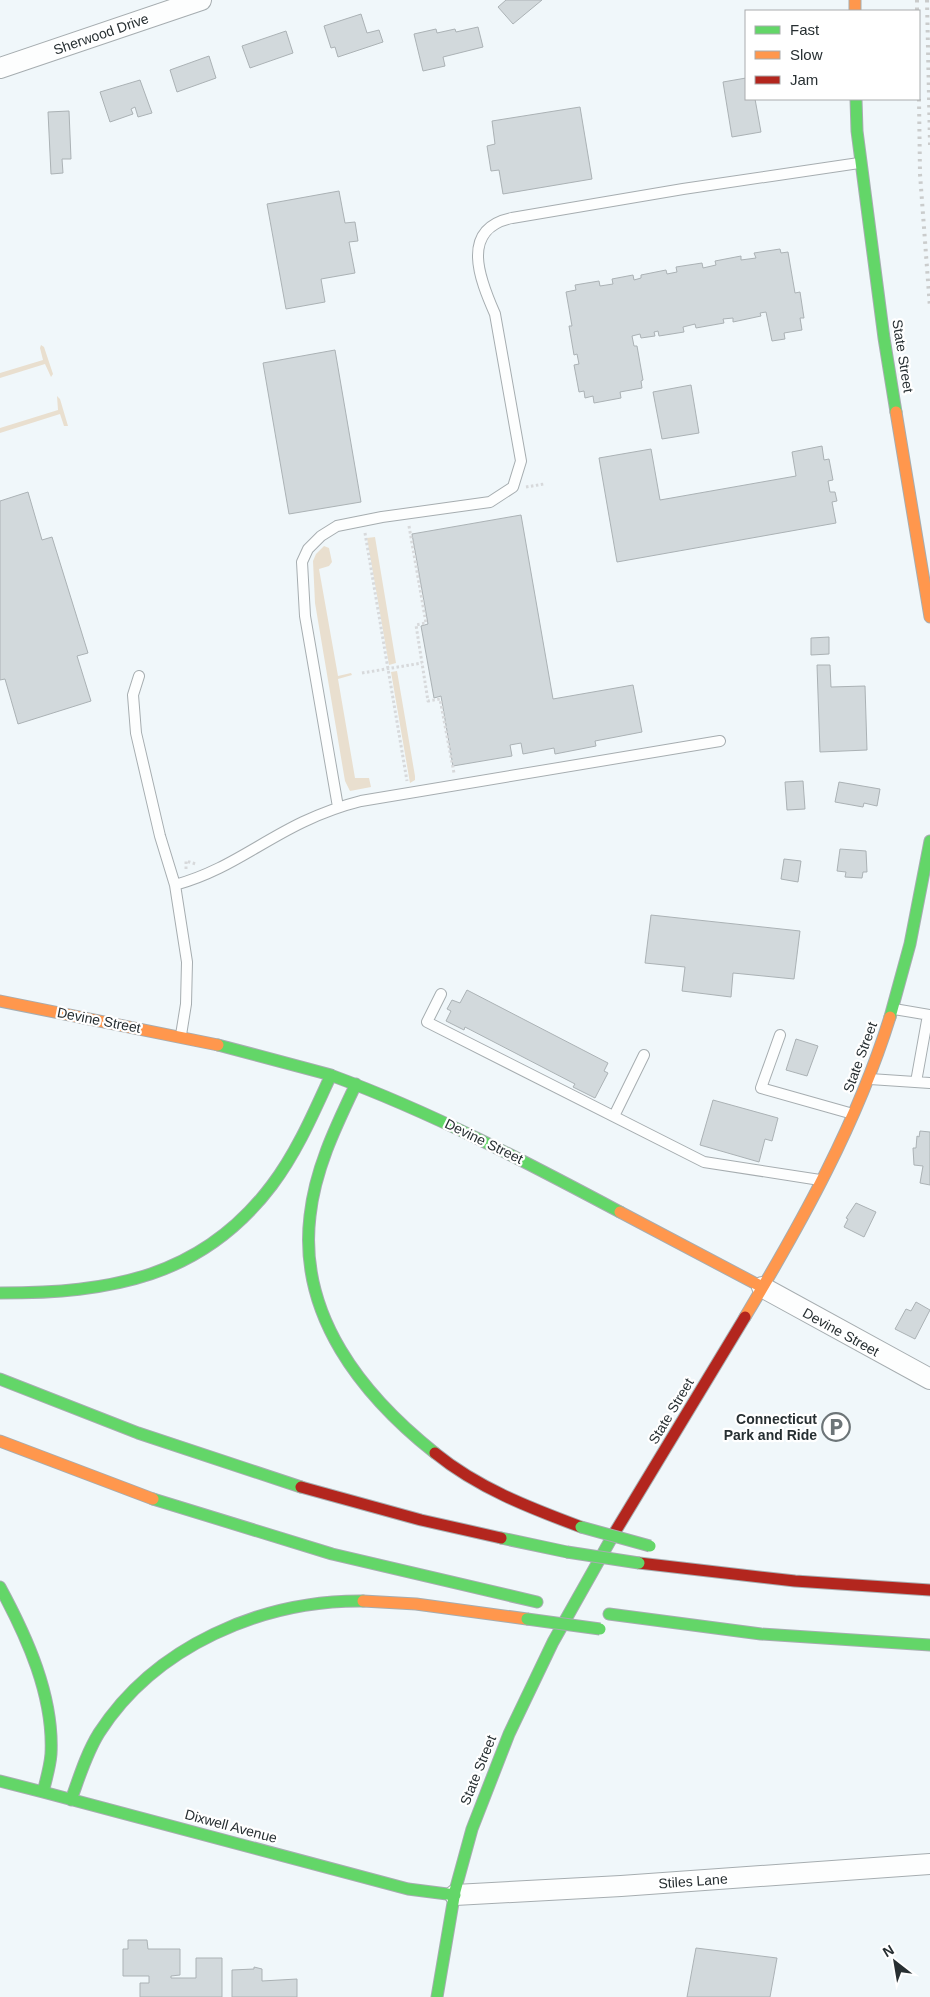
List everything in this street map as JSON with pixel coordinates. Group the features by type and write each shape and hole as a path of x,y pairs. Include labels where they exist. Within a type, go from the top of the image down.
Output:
{"main road":[{"name":"State Street","path":"856,100 860,163 884,338 930,617"},
{"name":"State Street","path":"437,1997 465,1850 482,1800 539,1670 583,1589 762,1287 821,1180 854,1115 869,1078 892,1008 912,931 930,841"},
{"name":"Devine Street","path":"0,1001 249,1051 356,1084 476,1136 762,1287"},
{"path":"0,1293 68,1292 125,1284 169,1270 211,1246 248,1214 274,1183 316,1108 331,1075"},
{"path":"356,1084 340,1117 316,1186 309,1218 308,1249 311,1279 328,1328 349,1364 372,1396 429,1447 483,1485 540,1512 581,1527 655,1547"},
{"path":"0,1379 147,1437 295,1486 425,1523 567,1552 639,1563 742,1576 930,1590"},
{"path":"0,1441 152,1499 273,1538 409,1574 582,1610"},
{"path":"714,1560 742,1576"},
{"path":"0,1587 26,1641 43,1698 51,1751 44,1792"},
{"path":"71,1800 82,1765 99,1733 131,1694 179,1655 236,1626 295,1607 350,1601 402,1604 605,1629"},
{"path":"605,1613 736,1632 930,1645"},
{"path":"701,1639 736,1632"},
{"name":"Dixwell Avenue","path":"0,1781 408,1889 455,1895"}],"street":[{"name":"Sherwood Drive","path":"0,68 201,0"},
{"name":"Devine Street","path":"762,1287 930,1379"},
{"name":"Stiles Lane","path":"455,1895 641,1885 930,1864"}],"lane":[{"path":"338,807 305,616 302,562 308,549 321,536 337,526 382,517 483,504 502,496 513,487 521,461 495,314 486,295 478,258 481,238 496,223 512,218 683,189 860,163"},
{"path":"139,676 133,695 136,733 160,836 175,885 187,962 186,1004 180,1036"},
{"path":"175,885 196,880 219,871 302,823 338,807 361,801 720,741"},
{"path":"441,994 427,1022 704,1162 821,1180"},
{"path":"892,1008 929,1015 916,1082"},
{"path":"780,1035 761,1088 854,1115"},
{"path":"614,1116 644,1055"},
{"path":"869,1078 930,1083"}],"path":[{"path":"409,525 426,623 416,625 428,701 440,699 454,773 454,785"},
{"path":"362,673 422,663"}],"shaded area":[{"path":"41,345 44,347 53,374 51,377 45,364 0,378 0,373 43,360"},
{"path":"57,396 60,399 68,426 64,426 60,414 0,433 0,428 58,410"},
{"path":"375,537 396,663 389,665 367,538"},
{"path":"324,546 329,548 332,562 329,566 319,569 338,676 351,673 352,675 338,679 355,778 369,778 371,787 350,791 345,781 315,603 313,561 316,554"},
{"path":"397,671 415,776 415,780 410,783 391,672"}],"building":[{"path":"506,0 542,0 513,24 498,7"},
{"path":"361,14 367,33 379,30 383,42 338,57 335,47 331,48 324,26"},
{"path":"478,27 483,47 443,57 445,66 423,71 414,34 436,29 437,33 455,29 456,32"},
{"path":"286,31 293,53 250,68 242,46"},
{"path":"209,56 216,78 177,92 170,70"},
{"path":"745,78 745,100 755,100 761,132 732,137 723,82"},
{"path":"140,80 152,113 138,117 135,107 131,109 133,114 110,122 100,92"},
{"path":"580,107 592,179 503,194 499,170 491,171 487,146 495,144 492,121"},
{"path":"69,111 71,159 62,159 63,173 51,174 48,112"},
{"path":"339,191 345,223 355,222 358,241 349,242 355,273 321,279 325,302 286,309 267,204"},
{"path":"780,249 781,253 788,252 795,293 800,292 804,318 800,318 802,330 784,333 785,339 772,341 766,312 760,313 761,316 733,322 733,318 723,319 724,323 696,328 695,324 683,327 684,332 659,336 658,331 654,332 655,336 641,338 640,334 632,336 634,346 637,346 643,380 641,381 642,388 620,392 621,398 594,403 593,396 585,398 584,391 579,392 574,365 579,364 577,354 574,355 569,326 572,326 566,292 576,290 575,285 599,281 600,286 613,284 612,279 633,275 634,280 641,278 641,275 666,270 667,274 677,272 676,267 702,263 703,268 716,265 715,261 741,256 741,260 756,258 754,253"},
{"path":"335,350 361,502 289,514 263,363"},
{"path":"691,385 699,433 662,439 653,392"},
{"path":"822,446 824,460 829,459 833,480 828,481 830,492 835,492 837,501 832,502 836,523 617,562 599,458 651,449 660,500 796,476 792,452"},
{"path":"28,492 42,540 52,537 88,653 77,656 91,701 18,724 5,679 0,680 0,501"},
{"path":"521,515 553,699 633,685 642,732 595,741 596,746 555,754 554,748 523,754 521,743 510,745 512,756 453,766 441,696 434,698 421,626 428,624 412,534"},
{"path":"829,637 829,654 811,655 811,638"},
{"path":"817,665 830,665 831,687 865,686 867,750 820,752"},
{"path":"803,781 805,809 787,810 785,782"},
{"path":"839,782 880,789 877,806 864,803 863,807 835,802"},
{"path":"840,849 866,851 867,872 863,872 862,878 845,877 846,872 837,871"},
{"path":"784,859 801,861 798,882 781,879"},
{"path":"651,915 800,931 794,979 733,973 731,997 682,991 685,967 645,963"},
{"path":"467,990 608,1063 604,1071 608,1073 595,1098 573,1087 575,1084 465,1027 464,1030 446,1021 451,1011 447,1009 452,1000 460,1003"},
{"path":"796,1039 818,1046 807,1076 786,1070"},
{"path":"713,1100 778,1118 772,1141 765,1139 759,1162 700,1145"},
{"path":"920,1131 930,1132 930,1185 920,1183 923,1166 914,1165 913,1148 916,1148 917,1136 919,1137"},
{"path":"856,1203 876,1212 864,1237 844,1227 848,1219 846,1218"},
{"path":"916,1302 930,1310 915,1339 895,1329 906,1309 911,1311"},
{"path":"128,1940 147,1940 148,1949 180,1949 180,1975 171,1976 171,1978 196,1978 196,1958 222,1958 222,1997 140,1997 140,1983 149,1983 149,1976 123,1976 123,1949 128,1949"},
{"path":"696,1948 777,1958 770,1997 687,1997"},
{"path":"254,1967 262,1969 262,1981 297,1979 297,1997 232,1997 232,1970 254,1969"}],"railway":[{"path":"917,0 917,10"},
{"path":"927,0 930,145"},
{"path":"919,100 920,174 930,308"}],"traffic: fast":[{"path":"856,100 857,131 884,338 896,412"},
{"path":"890,1017 910,944 930,841"},
{"path":"218,1045 331,1075"},
{"path":"0,1293 79,1289 116,1283 151,1274 184,1260 215,1241 245,1216 272,1185 304,1132 331,1075"},
{"path":"333,1076 443,1122 620,1212"},
{"path":"356,1084 327,1148 316,1181 310,1216 309,1252 314,1287 325,1319 341,1350 360,1379 408,1430 435,1453"},
{"path":"0,1379 138,1433 301,1487"},
{"path":"153,1499 332,1554 537,1602"},
{"path":"581,1527 650,1546"},
{"path":"437,1997 455,1891 472,1829 509,1734 553,1642 615,1532"},
{"path":"501,1538 567,1552"},
{"path":"567,1552 639,1563"},
{"path":"0,1587 29,1647 37,1668 48,1710 51,1754 43,1792"},
{"path":"71,1800 94,1741 122,1702 150,1676 181,1653 214,1634 250,1619 287,1609 325,1603 363,1601"},
{"path":"609,1614 761,1634 930,1645"},
{"path":"527,1619 600,1629"},
{"path":"0,1781 43,1792"},
{"path":"43,1792 408,1889 455,1895"}],"traffic: slow":[{"path":"855,0 855,10"},
{"path":"896,412 930,617"},
{"path":"0,1001 218,1045"},
{"path":"745,1317 787,1245 845,1133 877,1056 890,1017"},
{"path":"620,1212 762,1287"},
{"path":"0,1441 153,1499"},
{"path":"363,1601 416,1604 527,1619"}],"traffic: jam":[{"path":"615,1532 745,1317"},
{"path":"435,1453 487,1487 581,1527"},
{"path":"301,1487 421,1520 501,1538"},
{"path":"639,1563 795,1581 930,1590"}],"place":[{"name":"Connecticut Park and Ride","path":"836,1427"}]}
